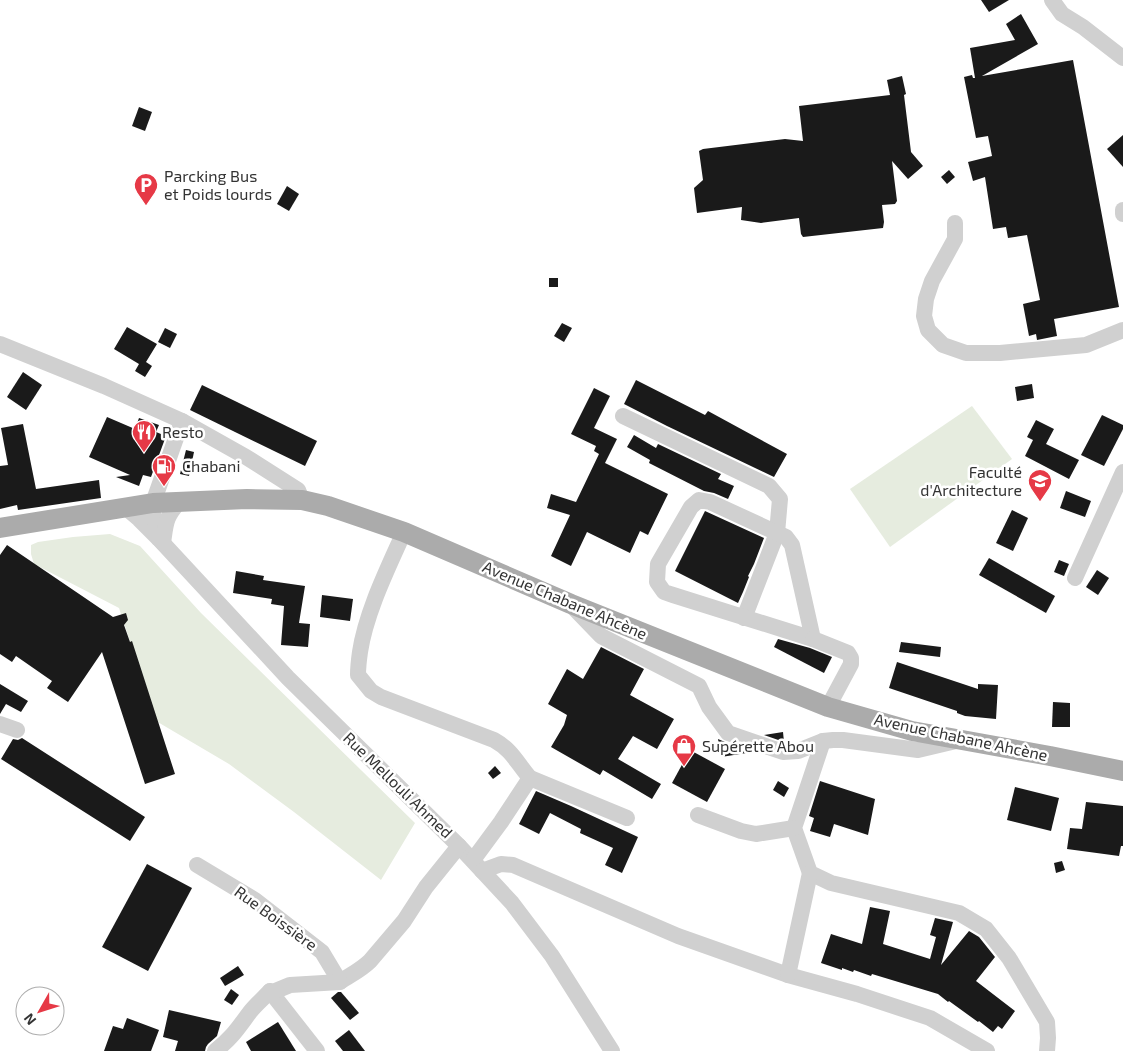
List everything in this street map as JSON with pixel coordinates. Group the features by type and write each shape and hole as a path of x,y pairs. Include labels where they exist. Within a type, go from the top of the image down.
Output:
{"main road":[{"name":"Avenue Chabane Ahcène","path":"0,528 153,503 247,499 302,500 328,506 404,532 571,604 828,707 912,731 1123,771"}],"street":[{"path":"1052,0 1062,14 1083,27 1123,58"},
{"path":"955,223 955,239 932,281 926,299 924,316 928,330 943,345 966,354 1000,353 1086,345 1123,330"},
{"path":"0,344 104,386 182,421 246,456 298,490 302,500"},
{"path":"623,416 770,486 780,499 777,533 744,618"},
{"path":"153,503 182,421"},
{"path":"1075,578 1123,472"},
{"path":"813,639 792,545 786,537 710,502 699,500 691,507 658,564 657,582 664,592 672,595 813,639 848,653 851,664 828,707"},
{"path":"161,541 169,513 179,502"},
{"name":"Rue Mellouli Ahmed","path":"153,503 152,509 161,541"},
{"name":"Rue Mellouli Ahmed","path":"119,509 139,519 288,678 478,865 512,903 552,956 612,1051"},
{"path":"404,532 370,615 360,650 358,675 371,691 381,697 494,740 504,746 530,778 627,818"},
{"path":"571,604 601,636 699,686 709,707 728,733 783,752 798,751 823,741 833,740 918,750 961,740"},
{"path":"0,724 17,730"},
{"path":"788,975 810,873 794,828 823,741"},
{"path":"478,865 501,822 530,778"},
{"path":"698,815 741,831 756,834 794,828"},
{"path":"215,1051 225,1044 251,1011 270,991 272,992 290,985 340,982 352,973 365,967 404,921 426,887 459,846"},
{"name":"Rue Boissière","path":"197,865 255,900 322,952 340,982"},
{"path":"478,865 513,865 678,936 788,975 857,994 930,1018 987,1051"},
{"path":"810,873 831,883 959,912 986,929 1010,958 1047,1022 1047,1051"},
{"path":"270,991 317,1051"},
{"path":"231,1037 240,1051"}],"shaded area":[{"path":"972,406 1012,459 890,547 850,489"},
{"path":"110,534 140,546 201,613 415,823 381,880 229,764 156,721 119,608 34,564 31,545 38,542"}],"building":[{"path":"981,0 1009,0 989,12"},
{"path":"1021,14 1038,44 982,76 1073,60 1119,307 1054,319 1057,336 1037,340 1036,334 1029,336 1023,304 1040,300 1027,235 1008,238 1006,227 993,229 985,177 973,181 968,162 992,156 988,136 976,138 964,77 972,75 975,78 970,48 1015,40 1006,24"},
{"path":"902,76 906,94 904,95 911,152 923,166 908,179 892,161 897,201 895,204 882,205 883,228 803,237 799,218 761,223 741,220 742,207 697,213 694,188 703,180 699,151 785,139 803,141 799,106 890,95 887,80"},
{"path":"139,107 152,112 145,131 132,126"},
{"path":"1123,135 1123,167 1107,149"},
{"path":"949,170 955,177 947,184 941,177"},
{"path":"287,186 299,194 289,211 277,204"},
{"path":"549,278 558,278 558,287 549,287"},
{"path":"562,323 572,328 564,342 554,336"},
{"path":"127,327 157,344 146,362 152,366 145,377 135,371 139,364 114,349"},
{"path":"165,328 177,334 170,348 158,342"},
{"path":"23,372 42,385 26,410 7,397"},
{"path":"636,380 705,415 708,411 787,454 774,477 624,404"},
{"path":"1032,384 1034,398 1017,401 1015,387"},
{"path":"202,385 317,441 305,466 190,410"},
{"path":"594,388 610,396 594,428 617,439 605,463 668,494 648,535 640,531 630,553 587,532 571,566 551,556 570,515 547,508 551,494 576,502 599,454 594,451 596,446 571,434"},
{"path":"1102,415 1123,425 1123,429 1104,466 1081,455"},
{"path":"107,417 135,429 139,418 159,425 156,432 166,436 151,477 143,475 139,486 116,477 130,475 89,457"},
{"path":"1036,420 1054,429 1046,444 1079,460 1069,479 1025,456 1033,440 1027,437"},
{"path":"23,424 36,489 99,480 101,498 18,510 17,505 0,509 0,466 8,465 1,428"},
{"path":"634,435 656,448 658,444 721,474 718,479 734,486 728,499 704,491 649,463 650,460 627,447"},
{"path":"186,450 194,452 189,476 180,474"},
{"path":"1066,491 1091,501 1085,517 1060,508"},
{"path":"1012,510 1028,518 1013,551 996,543"},
{"path":"705,511 764,538 738,603 675,571"},
{"path":"7,545 113,617 126,613 128,620 124,625 130,642 132,641 175,774 145,784 102,652 68,702 47,688 52,681 16,656 12,662 0,654 0,555"},
{"path":"989,558 1055,596 1046,613 979,575"},
{"path":"1059,560 1069,564 1064,576 1054,572"},
{"path":"1097,570 1109,578 1098,595 1086,587"},
{"path":"236,571 264,576 263,580 305,586 299,623 310,624 308,647 281,645 284,606 271,604 272,599 233,593"},
{"path":"322,595 353,599 350,621 320,617"},
{"path":"778,639 810,648 832,657 824,673 774,647"},
{"path":"901,642 941,647 940,657 899,652"},
{"path":"601,647 644,669 630,695 674,719 657,749 633,736 618,759 661,784 652,799 603,770 600,775 551,747 564,725 567,715 548,704 567,669 583,679"},
{"path":"897,662 978,689 978,684 998,685 996,719 965,716 957,713 957,711 889,688"},
{"path":"0,684 28,701 21,712 6,704 0,714"},
{"path":"1053,702 1070,703 1070,727 1052,727"},
{"path":"783,732 784,742 764,735"},
{"path":"22,738 145,817 130,841 1,759 13,739 18,740"},
{"path":"718,739 725,742 753,752 721,757"},
{"path":"690,750 725,769 707,802 672,783"},
{"path":"495,766 501,773 493,779 488,773"},
{"path":"778,781 789,788 784,797 773,790"},
{"path":"820,781 875,799 868,835 834,824 830,837 810,831 814,818 809,816"},
{"path":"1015,787 1059,798 1051,831 1007,820"},
{"path":"536,791 638,837 622,873 605,865 613,848 580,833 581,829 550,813 539,834 519,824"},
{"path":"1086,802 1123,806 1123,846 1121,846 1119,856 1067,849 1070,828 1082,829"},
{"path":"1062,861 1065,870 1056,873 1054,863"},
{"path":"147,864 192,888 148,971 102,947"},
{"path":"870,907 890,911 883,944 930,959 936,937 930,935 935,918 953,922 941,965 969,931 979,937 995,957 976,981 1015,1011 1002,1029 998,1026 993,1032 938,994 872,974 871,976 854,970 853,972 842,968 842,970 821,963 831,934 862,944"},
{"path":"238,966 244,975 225,986 220,978"},
{"path":"231,989 239,995 232,1005 224,1000"},
{"path":"338,992 341,992 359,1013 350,1020 331,998"},
{"path":"169,1010 221,1022 217,1036 208,1044 205,1051 175,1051 178,1041 163,1037"},
{"path":"127,1018 159,1030 151,1051 104,1051 113,1026 123,1029"},
{"path":"278,1022 296,1051 251,1051 246,1042"},
{"path":"349,1030 365,1051 343,1051 335,1041"}],"place":[{"name":"Parcking Bus et Poids lourds","path":"146,206"},
{"name":"Resto","path":"144,453"},
{"name":"Chabani","path":"164,487"},
{"name":"Faculté d'Architecture","path":"1040,502"},
{"name":"Supérette Abou","path":"684,767"}]}
